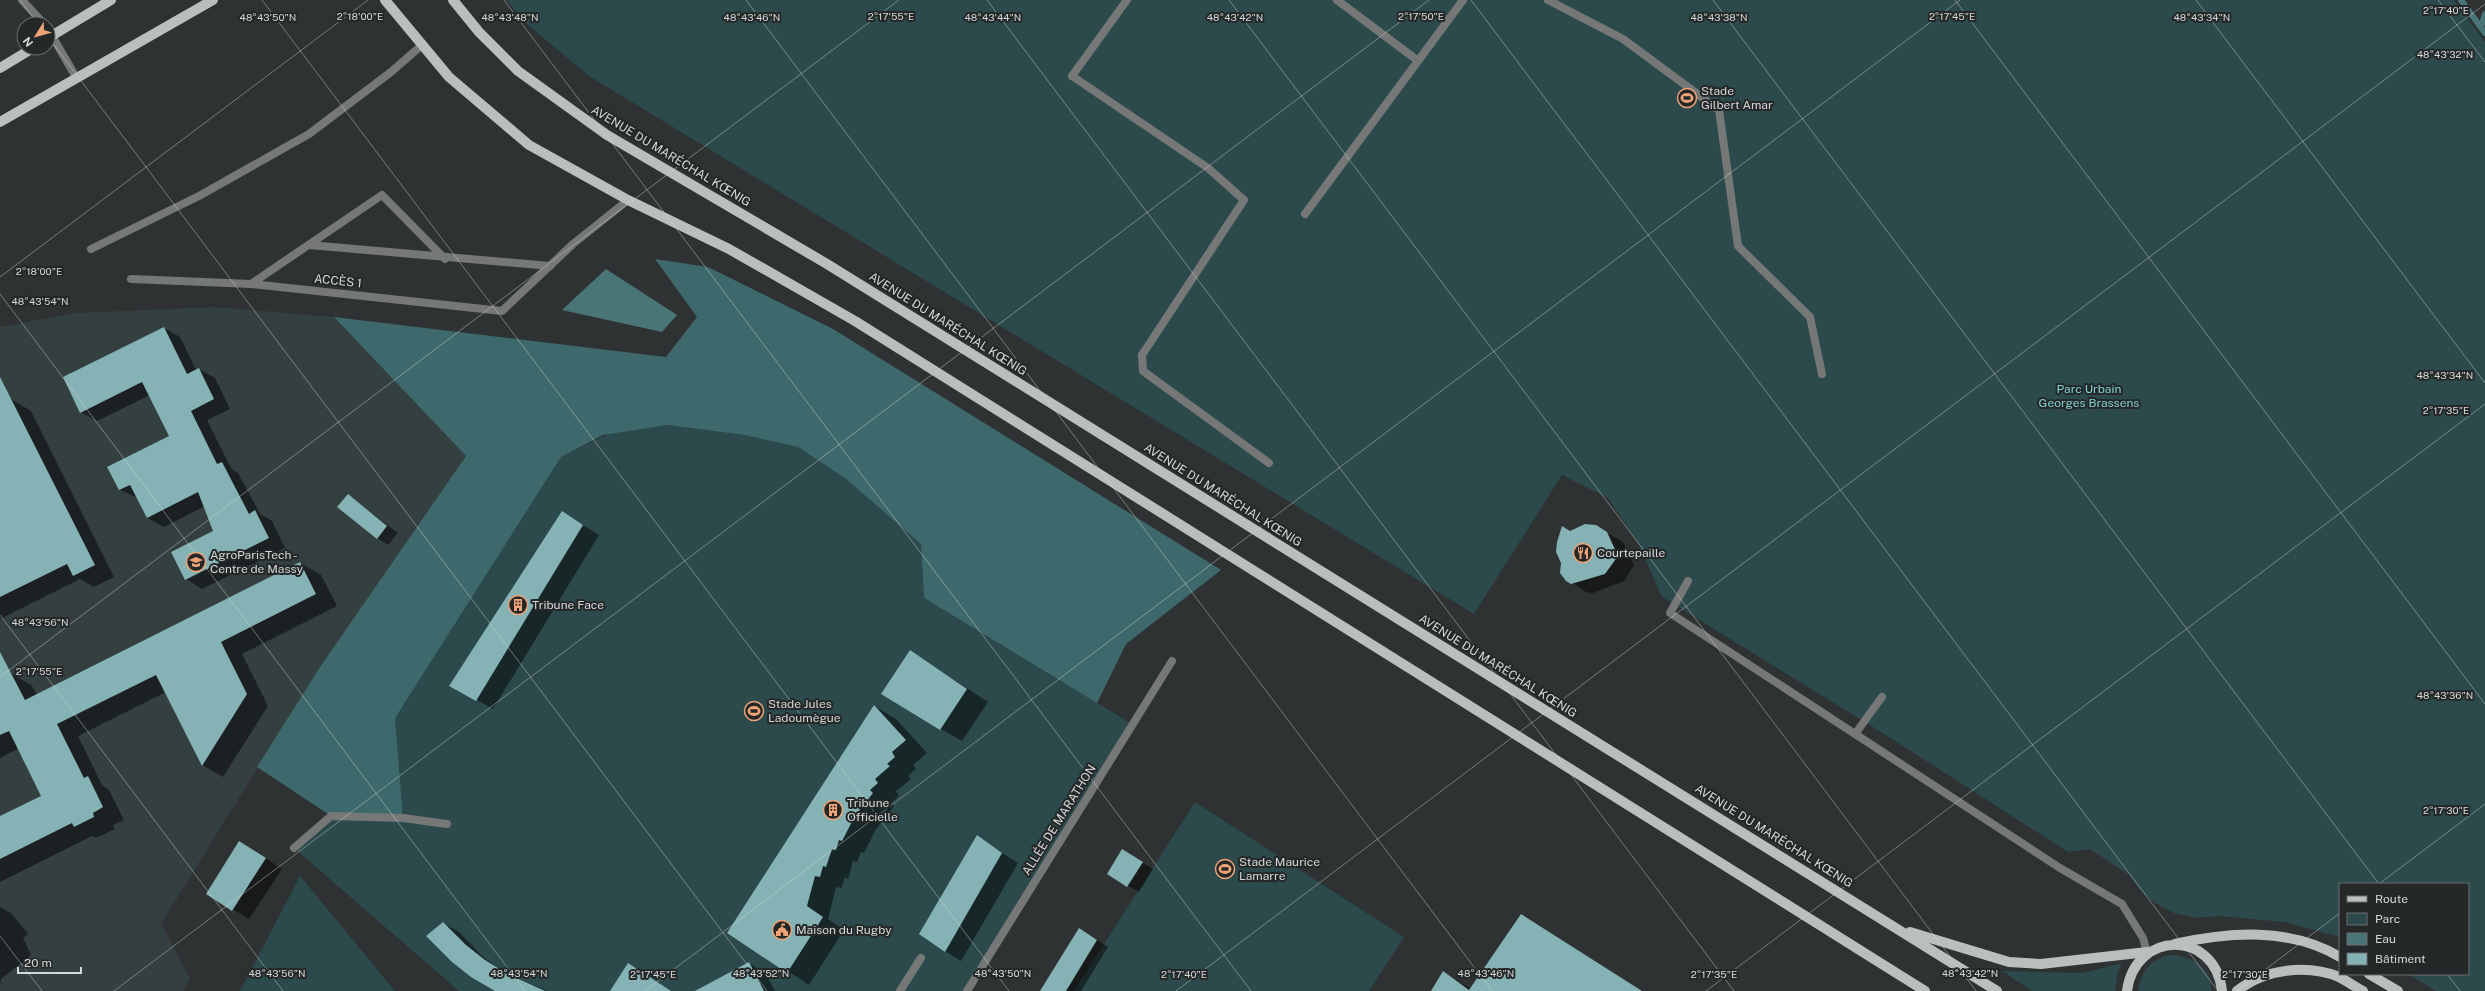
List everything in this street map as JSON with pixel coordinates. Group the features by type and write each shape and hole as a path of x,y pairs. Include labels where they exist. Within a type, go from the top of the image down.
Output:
{"main road":[{"path":"56,31 111,0"},
{"path":"0,122 76,77 213,0"},
{"path":"385,0 449,77 528,145 628,200 729,250 855,320 1925,991"},
{"name":"AVENUE DU MARÉCHAL KŒNIG","path":"453,0 479,32 518,71 607,135 827,264 1189,490 1898,928 1997,991"},
{"path":"0,68 19,56"},
{"path":"1898,928 2009,962 2041,964 2147,952 2212,936 2244,934 2299,940 2339,957"},
{"path":"2175,944 2189,946 2202,953 2212,963 2219,976 2222,991"},
{"path":"2127,991 2128,978 2136,964 2147,952"},
{"path":"2237,991 2275,972 2308,969 2339,977 2363,991"},
{"path":"2371,975 2398,991"}],"street":[{"path":"22,0 37,16"},
{"path":"1126,0 1072,76 1208,168 1244,200 1142,355 1143,371 1269,463"},
{"path":"1337,0 1417,60"},
{"path":"1305,214 1417,60 1463,0"},
{"path":"1548,0 1623,39 1719,110 1738,246 1810,317 1822,374"},
{"path":"56,44 76,77"},
{"path":"91,249 199,196 308,134 391,72 422,45"},
{"path":"251,284 382,195 445,259"},
{"name":"ACCÈS 1","path":"131,278 251,284 502,311 573,244 628,200"},
{"path":"309,245 445,259 550,266"},
{"path":"1688,581 1670,613 2060,868 2122,904 2143,938 2147,952"},
{"name":"ALLÉE DE MARATHON","path":"967,991 1172,662"},
{"path":"1855,734 1882,697"},
{"path":"294,848 331,816 403,818 447,824"},
{"path":"900,991 921,958"}],"shaded area":[{"path":"655,259 708,267 833,329 1221,570 1126,644 1097,703 924,598 921,544 846,479 798,447 744,435 668,425 603,435 561,457 395,718 403,818 331,816 257,767 320,667 466,456 334,317 666,357 697,317"},
{"name":"AgroParisTech - Centre de Massy","path":"216,307 334,317 466,456 320,667 161,924 190,978 183,991 0,991 0,327 75,313"}],"green space":[{"name":"Parc Urbain Georges Brassens","path":"506,0 2454,0 2485,42 2485,991 2436,991 2410,975 2469,975 2469,883 2339,883 2339,937 2284,922 2219,916 2197,918 2174,913 2153,902 2139,889 2129,875 2090,849 2068,852 1889,737 1662,597 1637,541 1608,498 1562,475 1474,614 589,76 529,26"},
{"name":"Stade Jules Ladoumègue","path":"668,425 744,435 798,447 846,479 921,544 924,598 1132,724 967,991 459,991 294,848 331,816 403,818 394,718 561,457 608,434"},
{"name":"Stade Maurice Lamarre","path":"1195,802 1404,937 1369,991 1074,991"},
{"path":"300,876 395,991 240,991"},
{"path":"2167,955 2175,955 2191,959 2198,963 2208,975 2211,982 2211,991 2138,991 2141,978 2147,968 2155,961"},
{"path":"2122,963 2118,971 2115,991 2032,991 2002,971 2083,973"}],"water":[{"path":"606,269 677,315 662,332 562,310"}],"building":[{"path":"164,327 187,374 199,368 214,399 191,411 217,464 222,462 249,514 255,510 269,538 185,580 171,552 213,531 198,492 147,518 130,485 119,490 107,467 169,436 142,382 80,413 63,377"},
{"path":"0,377 95,565 73,576 67,564 0,597"},
{"path":"348,494 387,526 377,539 337,507"},
{"name":"Tribune Face","path":"562,511 583,525 476,701 449,686"},
{"name":"Courtepaille","path":"1585,524 1596,525 1607,532 1618,556 1605,574 1571,584 1566,581 1560,573 1561,563 1556,552 1557,542 1562,526 1570,531"},
{"path":"300,562 316,594 221,642 247,694 202,766 156,675 57,724 84,778 88,776 103,807 93,813 94,817 74,827 72,823 0,859 0,816 41,796 9,731 0,735 0,652 25,700"},
{"path":"910,650 967,689 940,730 881,694"},
{"name":"Tribune Officielle","path":"874,705 906,740 892,752 895,757 887,764 890,766 875,779 878,783 870,790 873,793 855,816 842,841 839,840 836,850 832,849 826,867 823,866 820,877 815,876 807,906 823,917 787,973 727,933"},
{"path":"977,835 1002,853 945,952 919,934"},
{"path":"239,841 266,858 232,911 206,894"},
{"path":"1122,849 1143,862 1127,887 1107,874"},
{"path":"1521,914 1642,991 1431,991 1443,971 1469,990"},
{"path":"443,922 466,945 485,960 506,973 545,991 495,991 471,977 452,962 426,936"},
{"path":"1079,928 1097,940 1066,991 1040,991"},
{"path":"749,962 764,991 695,991"},
{"path":"628,963 671,991 610,991"}],"waterway":[{"path":"2461,0 2485,33"},
{"path":"2481,27 2485,14"}],"place":[{"name":"Stade Gilbert Amar","path":"1687,98"},
{"name":"Courtepaille","path":"1583,553"},
{"name":"AgroParisTech - Centre de Massy","path":"196,562"},
{"name":"Tribune Face","path":"518,605"},
{"name":"Stade Jules Ladoumègue","path":"754,711"},
{"name":"Tribune Officielle","path":"833,810"},
{"name":"Stade Maurice Lamarre","path":"1225,869"},
{"name":"Maison du Rugby","path":"782,930"}]}
